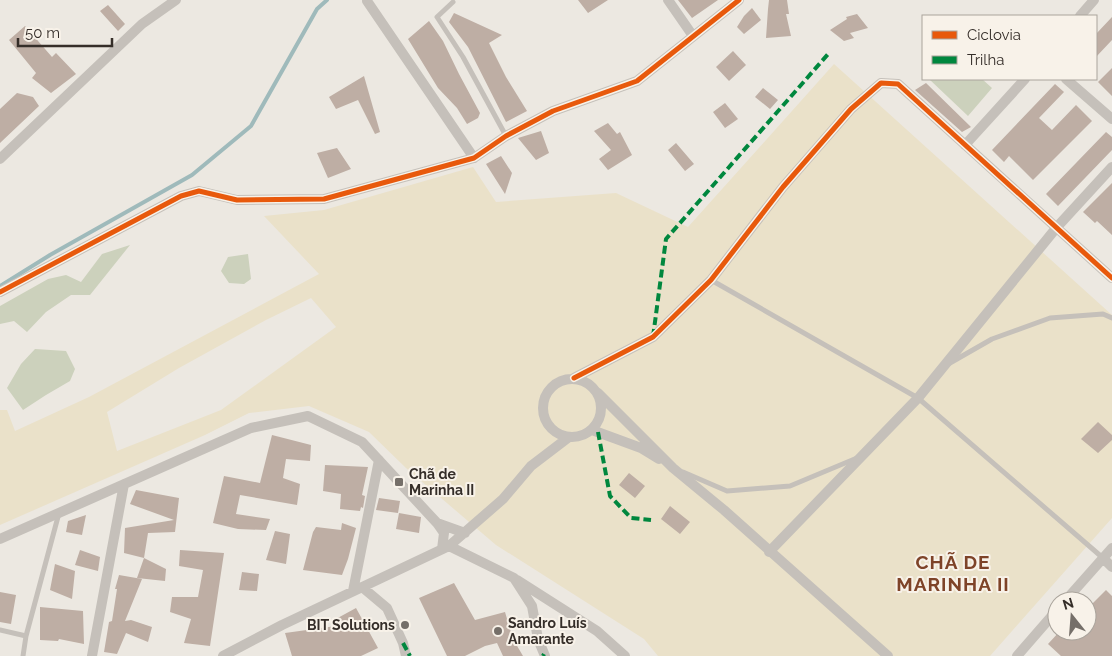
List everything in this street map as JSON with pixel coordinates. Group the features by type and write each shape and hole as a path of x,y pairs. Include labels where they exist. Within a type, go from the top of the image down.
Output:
{"street":[{"path":"0,159 142,24 176,0"},
{"path":"367,0 474,158"},
{"path":"668,0 693,36"},
{"path":"1081,15 1094,0"},
{"path":"0,292 181,196 199,191 237,200 324,199 474,158 506,136 553,111 637,81 733,2"},
{"path":"965,145 1024,80"},
{"path":"1067,80 1112,119"},
{"path":"598,393 602,412 592,430 577,437 569,437 558,434 549,427 544,417 542,406 545,395 552,386 562,380 574,378 653,337 711,280 783,187 851,109 881,83 898,84 1112,278"},
{"path":"770,552 918,398 1057,227 1112,166"},
{"path":"574,378 583,380 592,386 673,468 724,510 888,656"},
{"path":"0,539 251,428 308,416 362,442 437,523 444,533 446,548"},
{"path":"592,430 641,448 673,468"},
{"path":"223,656 238,653 282,625 446,548 466,533 503,499 531,466 569,437"},
{"path":"358,589 379,460"},
{"path":"92,656 124,484"},
{"path":"437,523 466,533"},
{"path":"446,548 514,578 598,631 625,656"},
{"path":"1074,591 1112,548"},
{"path":"1103,558 1112,567"},
{"path":"514,578 532,606 538,639 545,656"},
{"path":"358,589 387,608 403,643 406,656"},
{"path":"1017,656 1047,622"}],"lane":[{"path":"453,2 437,17 463,57 506,136"},
{"path":"711,280 918,398 1103,558"},
{"path":"943,367 992,339 1050,318 1102,314 1112,318"},
{"path":"673,468 727,491 790,486 863,455"},
{"path":"23,656 26,636 59,513"},
{"path":"0,630 26,636"}],"green space":[{"path":"930,80 983,80 992,88 968,116"},
{"path":"130,245 90,295 71,295 46,312 27,332 14,321 0,324 0,306 48,279 66,275 81,282 102,254"},
{"path":"248,254 251,279 244,284 229,283 221,271 228,257"},
{"path":"35,349 66,351 75,369 70,381 23,410 7,388 21,364"}],"sand":[{"path":"834,64 1112,315 1112,518 990,656 658,656 644,639 496,545 406,468 369,432 309,406 249,413 205,435 0,525 0,410 7,410 15,431 89,397 319,274 264,216 324,210 473,167 496,202 616,193 688,227","holes":["311,298 336,327 221,410 117,451 107,412 179,368 266,320"]}],"building":[{"path":"578,0 608,0 588,13"},
{"path":"678,0 718,0 692,18"},
{"path":"769,0 787,0 789,14 786,14 791,36 766,38"},
{"path":"108,5 125,24 118,31 100,11"},
{"path":"752,8 761,20 744,34 737,27"},
{"path":"454,13 502,35 489,43 506,77 527,111 506,122 468,47 449,22"},
{"path":"857,14 868,28 850,33 854,38 844,41 830,30 847,19 846,17"},
{"path":"1112,17 1112,40 1097,56 1097,33"},
{"path":"429,21 443,41 480,113 478,118 467,124 457,108 438,88 408,39"},
{"path":"25,26 52,57 56,53 76,74 51,93 32,78 36,73 9,40"},
{"path":"733,51 746,65 729,81 716,67"},
{"path":"1112,68 1112,96 1098,82"},
{"path":"364,76 380,132 375,134 358,100 336,109 329,97"},
{"path":"926,83 971,127 962,132 915,90"},
{"path":"1055,84 1064,92 1039,118 1052,130 1076,105 1092,121 1033,180 1009,156 1004,162 992,150"},
{"path":"763,88 778,100 770,109 755,97"},
{"path":"17,93 33,97 39,106 0,143 0,109"},
{"path":"725,103 738,119 725,128 713,112"},
{"path":"608,123 617,134 620,132 632,155 608,170 599,159 611,150 594,131"},
{"path":"541,131 549,153 536,160 518,138"},
{"path":"1106,132 1112,137 1112,150 1058,206 1046,194"},
{"path":"676,143 694,164 685,171 668,150"},
{"path":"337,148 351,169 328,178 317,153"},
{"path":"501,156 512,173 505,194 486,164"},
{"path":"1112,183 1112,235 1097,221 1095,223 1083,212"},
{"path":"1098,422 1112,435 1112,440 1098,453 1081,439"},
{"path":"272,435 311,445 310,461 286,459 283,478 300,484 297,505 240,495 236,514 270,519 266,530 238,529 213,523 224,476 260,483"},
{"path":"325,465 368,467 362,495 365,496 363,508 361,507 360,511 340,509 341,494 323,491"},
{"path":"629,473 645,486 635,498 619,485"},
{"path":"136,490 179,498 175,532 148,533 144,558 124,553 125,528 174,520 130,504"},
{"path":"379,498 400,501 398,513 376,510"},
{"path":"670,506 690,522 680,534 661,519"},
{"path":"399,513 421,517 419,533 396,529"},
{"path":"86,515 82,535 66,532 68,521"},
{"path":"342,523 356,528 342,575 303,570 316,527 341,530"},
{"path":"275,531 290,534 286,564 266,560"},
{"path":"80,550 100,557 98,571 75,565"},
{"path":"180,550 224,553 210,646 184,643 191,619 170,612 172,597 198,597 203,570 179,566"},
{"path":"144,558 166,569 165,581 137,578"},
{"path":"55,564 75,571 72,599 50,590"},
{"path":"242,572 259,574 257,591 239,590"},
{"path":"119,575 142,579 125,621 131,620 152,627 148,642 126,633 117,654 104,652 109,622 112,621 117,589 115,589"},
{"path":"454,583 475,620 505,612 513,639 523,656 503,656 497,643 485,646 465,656 447,656 419,598"},
{"path":"1106,590 1112,596 1112,656 1061,656 1048,644 1051,641 1097,641 1097,599"},
{"path":"0,592 16,595 11,624 0,622"},
{"path":"40,607 83,611 84,644 59,639 58,641 40,640"},
{"path":"356,608 378,648 361,656 292,656 285,633 336,626 334,620"}],"waterway":[{"path":"0,286 50,255 192,175 251,126 317,9 327,0"}],"marked path":[{"path":"653,337 666,239 829,53"},
{"path":"598,432 610,496 631,518 651,520"},
{"path":"403,643 410,656"}],"cycle path":[{"path":"0,292 181,196 199,191 237,200 324,199 474,158 506,136 553,111 637,81 739,0"},
{"path":"574,378 653,337 711,280 783,187 851,109 881,83 898,84 1112,278"}],"place":[{"name":"Chã de Marinha II","path":"399,482"},
{"name":"BIT Solutions","path":"405,625"},
{"name":"Sandro Luís Amarante","path":"498,631"}],"district":[{"name":"CHÃ DE MARINHA II","path":"953,573"}]}
